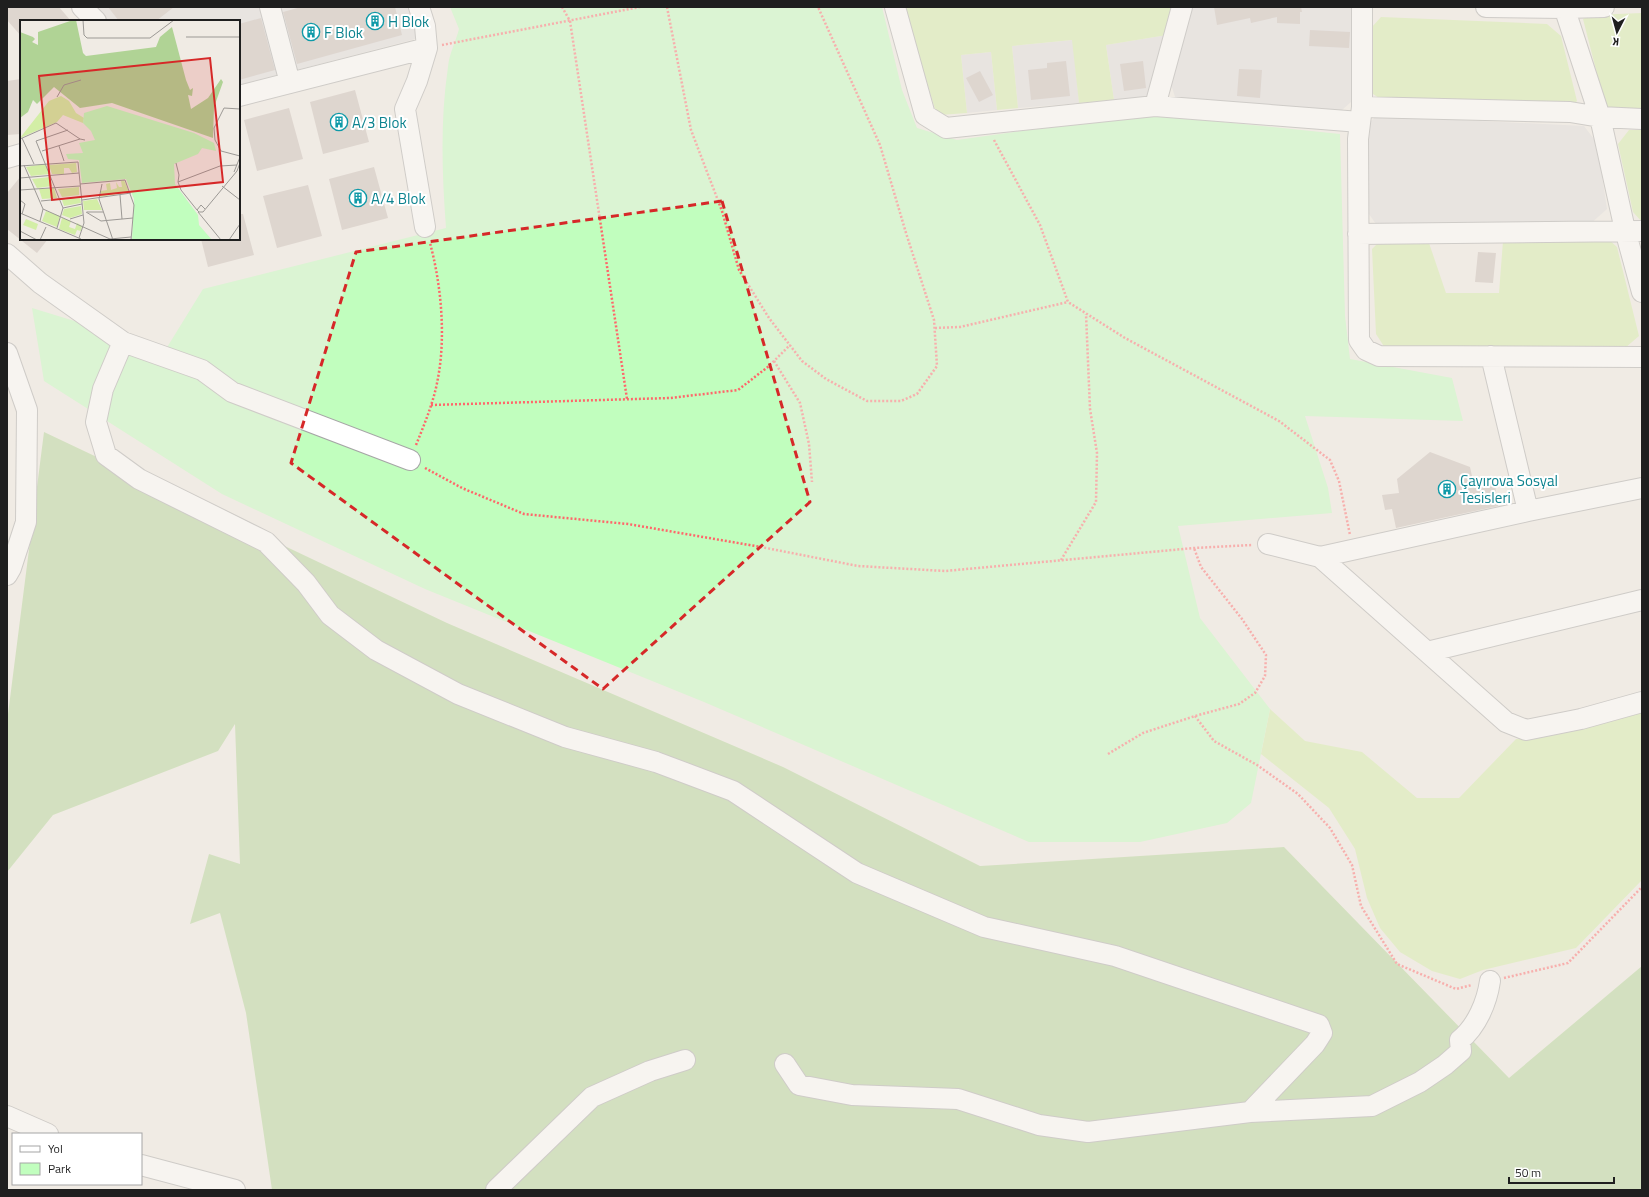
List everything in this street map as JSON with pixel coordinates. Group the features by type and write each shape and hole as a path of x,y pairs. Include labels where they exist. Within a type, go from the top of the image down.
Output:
{"street":[{"path":"82,7 95,20"},
{"path":"270,7 290,83"},
{"path":"419,7 425,26 427,48 417,81 405,109 425,227"},
{"path":"895,7 925,115 946,128 1155,106 1361,115 1570,112 1600,117 1642,119"},
{"path":"1155,106 1182,7"},
{"path":"1362,7 1361,115 1358,139 1358,340 1366,350 1379,356 1642,357"},
{"path":"1486,7 1604,7"},
{"path":"1564,8 1600,117 1634,231 1642,292"},
{"path":"240,96 427,48"},
{"path":"7,158 20,154"},
{"path":"1358,234 1634,231"},
{"path":"7,254 40,283 123,342 202,370 232,392 410,460"},
{"path":"123,342 103,389 96,422 106,455 139,479 266,542 306,583 330,615 376,650 458,694 565,737 656,762 733,790 857,873 984,927 1115,956 1319,1024 1322,1033 1315,1044 1250,1112"},
{"path":"7,353 27,410 26,522 11,568 7,575"},
{"path":"1491,356 1528,511"},
{"path":"1268,544 1320,557 1354,551 1528,511 1642,488"},
{"path":"1320,557 1506,722 1526,730 1581,719 1642,702"},
{"path":"1427,652 1642,600"},
{"path":"785,1064 799,1085 852,1095 958,1099 1039,1125 1088,1132 1250,1112 1372,1106 1420,1082 1461,1052 1460,1040 1469,1032 1488,996 1490,981"},
{"path":"496,1190 592,1097 650,1072 685,1060"},
{"path":"7,1116 46,1133"},
{"path":"142,1165 235,1190"}],"path":[{"path":"562,7 570,21 627,399"},
{"path":"427,48 640,7"},
{"path":"667,7 691,130 722,211 739,270 769,318 802,361 826,379 867,401 901,401 917,394 937,366 934,320 880,145 818,7"},
{"path":"985,124 1040,225 1068,302 1125,338 1279,421 1330,460 1339,481 1354,551"},
{"path":"425,227 437,269 443,341 438,378 431,405 410,460 462,488 524,514 628,524 761,547 858,566 945,571 1194,548 1268,544"},
{"path":"935,328 960,327 1068,302"},
{"path":"1061,561 1096,502 1097,453 1090,409 1086,314"},
{"path":"431,405 670,398 738,390 774,361 790,345"},
{"path":"774,361 800,403 809,444 812,482"},
{"path":"1108,754 1143,733 1238,704 1255,693 1264,676 1266,655 1242,619 1201,567 1194,548"},
{"path":"1195,716 1214,741 1257,765 1298,794 1330,828 1352,866 1361,906 1397,964 1456,989 1568,963 1642,886"}],"highlighted area":[{"path":"722,201 810,502 603,689 291,463 356,252"}],"shaded area":[{"path":"93,7 410,7 419,38 240,85 240,20 107,20"},
{"path":"1190,7 1353,7 1351,102 1342,110 1176,100 1170,81"},
{"path":"1167,35 1151,96 1114,100 1106,45"},
{"path":"1073,40 1079,103 1018,108 1012,46"},
{"path":"991,52 997,110 967,113 961,55"},
{"path":"1376,116 1584,126 1597,143 1607,209 1589,225 1378,227 1369,214 1369,123"}],"green space":[{"path":"450,7 882,7 902,90 917,128 957,140 1145,114 1340,134 1345,316 1350,359 1452,378 1463,421 1305,416 1328,488 1332,513 1178,526 1200,618 1270,709 1251,803 1227,823 1140,842 1029,842 704,702 425,589 222,494 44,381 32,308 166,349 203,289 446,228 443,168 445,87 451,52 459,29"},
{"path":"904,7 1175,7 1167,35 1106,45 1114,100 1079,103 1072,40 1012,46 1018,108 997,110 991,52 961,55 967,113 940,115 935,109"},
{"path":"1642,13 1642,112 1613,111 1605,105 1583,19 1592,15"},
{"path":"1381,17 1547,24 1561,36 1577,101 1571,107 1379,98 1373,94 1372,27"},
{"path":"1629,130 1642,130 1642,222 1633,212 1618,144"},
{"path":"1608,239 1617,247 1639,336 1625,348 1385,348 1376,334 1372,249 1377,244 1429,243 1446,293 1499,293 1503,241"},
{"path":"44,432 447,623 783,767 980,866 1284,847 1509,1078 1642,966 1642,1190 272,1190 246,1013 220,913 190,924 209,854 240,864 235,724 218,751 53,815 7,872 7,722"},
{"path":"1270,709 1305,741 1362,752 1417,798 1459,798 1516,739 1531,739 1642,710 1642,880 1576,948 1483,970 1460,979 1432,971 1400,952 1380,928 1367,898 1355,849 1329,808 1261,754"}],"building":[{"path":"7,7 59,7 70,20 20,20 20,35 7,20"},
{"path":"108,7 174,7 157,20 118,20"},
{"path":"301,7 395,7 402,35 297,64 283,12"},
{"path":"1214,7 1301,7 1302,12 1300,12 1300,24 1277,23 1277,17 1251,23 1250,18 1217,25"},
{"path":"261,18 275,70 240,80 240,24"},
{"path":"1310,30 1350,32 1349,48 1309,46"},
{"path":"1066,61 1070,96 1031,100 1028,70 1047,68 1047,63"},
{"path":"1143,61 1146,88 1124,91 1120,64"},
{"path":"1239,69 1262,70 1260,98 1237,96"},
{"path":"980,71 993,95 979,102 966,78"},
{"path":"20,79 20,134 7,135 7,81"},
{"name":"A/3 Blok","path":"355,90 369,142 323,154 310,102"},
{"path":"289,108 303,159 257,171 244,120"},
{"name":"A/4 Blok","path":"374,167 388,218 342,230 329,179"},
{"path":"20,177 20,239 7,229 7,193"},
{"path":"308,185 322,236 277,248 263,196"},
{"path":"240,214 243,214 254,255 208,267 201,240 240,240"},
{"path":"21,240 47,240 37,253"},
{"path":"1478,252 1496,253 1493,283 1475,282"},
{"name":"Çayırova Sosyal Tesisleri","path":"1430,452 1470,467 1474,485 1495,484 1498,506 1396,528 1392,509 1385,510 1382,495 1399,493 1397,479"}],"place":[{"name":"H Blok","path":"375,21"},
{"name":"F Blok","path":"311,32"},
{"name":"A/3 Blok","path":"339,122"},
{"name":"A/4 Blok","path":"358,198"},
{"name":"Çayırova Sosyal Tesisleri","path":"1447,489"}]}
